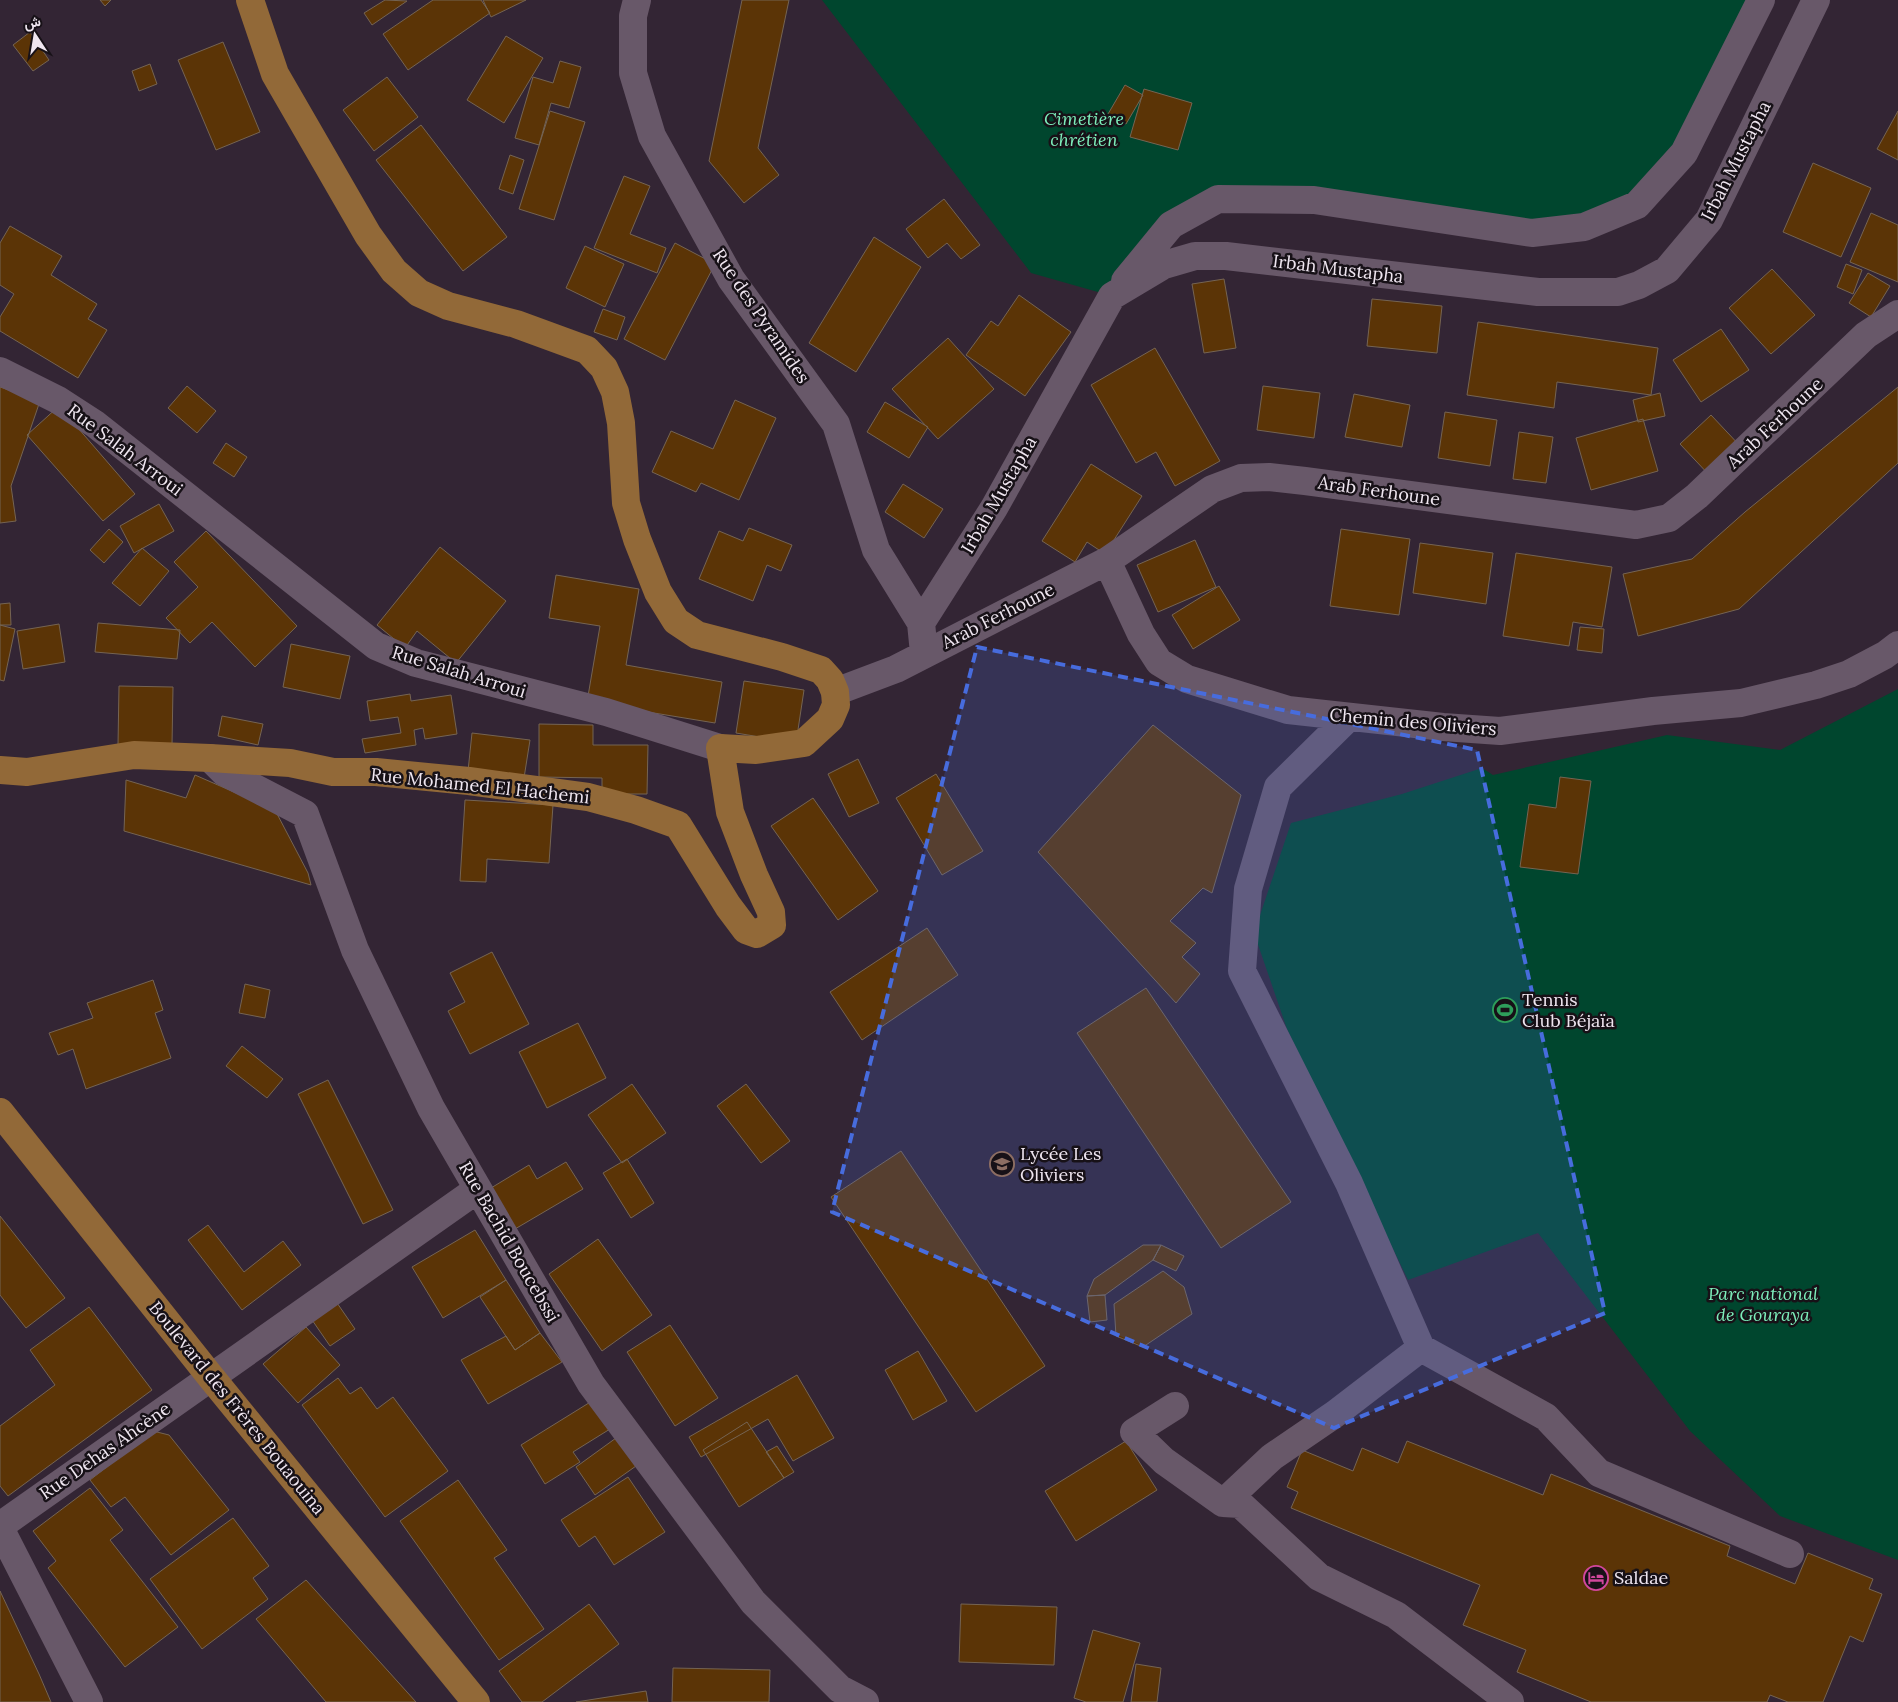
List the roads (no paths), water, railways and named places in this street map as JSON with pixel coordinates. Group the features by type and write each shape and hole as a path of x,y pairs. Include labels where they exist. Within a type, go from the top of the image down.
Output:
{"main road":[{"path":"250,0 275,74 368,235 394,271 419,293 448,306 516,324 586,350 604,368 615,392 621,423 626,503 637,540 658,592 676,620 697,635 821,670 833,686"},
{"name":"Rue Salah Arroui","path":"720,748 756,750 804,743 830,719 836,704 833,686"},
{"name":"Rue Mohamed El Hachemi","path":"0,770 27,772 134,755 210,758 290,763 333,772 376,772 534,788 588,796 678,825 728,906 746,930 757,934 772,924 772,912 754,875 730,812 720,748"},
{"name":"Boulevard des Frères Bouaouina","path":"0,1112 210,1376 476,1702"}],"street":[{"name":"Rue des Pyramides","path":"637,0 633,16 632,73 652,136 731,279 836,424 876,550 922,623"},
{"path":"1112,296 1171,225 1218,199 1314,200 1532,233 1584,227 1637,205 1684,153 1761,0"},
{"name":"Irbah Mustapha","path":"922,623 994,508 1112,296 1164,265 1195,256 1226,256 1538,292 1618,292 1639,285 1667,270 1709,220 1816,0"},
{"name":"Arab Ferhoune","path":"833,686 896,669 1107,561 1212,489 1241,478 1269,477 1305,481 1636,525 1669,518 1697,496 1866,335 1898,314"},
{"name":"Rue Salah Arroui","path":"0,371 58,400 95,424 376,646 416,663 606,712 720,748"},
{"name":"Chemin des Oliviers","path":"1107,561 1141,634 1159,662 1187,679 1288,710 1349,717 1500,731 1653,711 1741,703 1816,685 1849,674 1885,655 1898,645"},
{"path":"922,623 924,653"},
{"path":"1349,717 1278,787 1248,889 1242,972 1349,1183 1421,1348 1546,1418 1599,1473 1790,1554"},
{"name":"Rue Bachid Boucebssi","path":"210,758 224,772 305,814 356,950 431,1108 591,1384 753,1602 840,1689 865,1702"},
{"name":"Rue Dehas Ahcène","path":"89,1702 0,1527 210,1376 478,1189"},
{"path":"1223,1503 1272,1457 1335,1414 1421,1348"},
{"path":"1175,1406 1134,1432 1164,1461 1223,1503 1240,1504 1319,1577 1396,1614 1510,1702"}],"place":[{"name":"Tennis Club Béjaïa","path":"1505,1010"},
{"name":"Lycée Les Oliviers","path":"1002,1164"},
{"name":"Saldae","path":"1596,1578"}],"park label":[{"name":"Cimetière chrétien","path":"1084,129"},
{"name":"Parc national de Gouraya","path":"1763,1304"}]}
